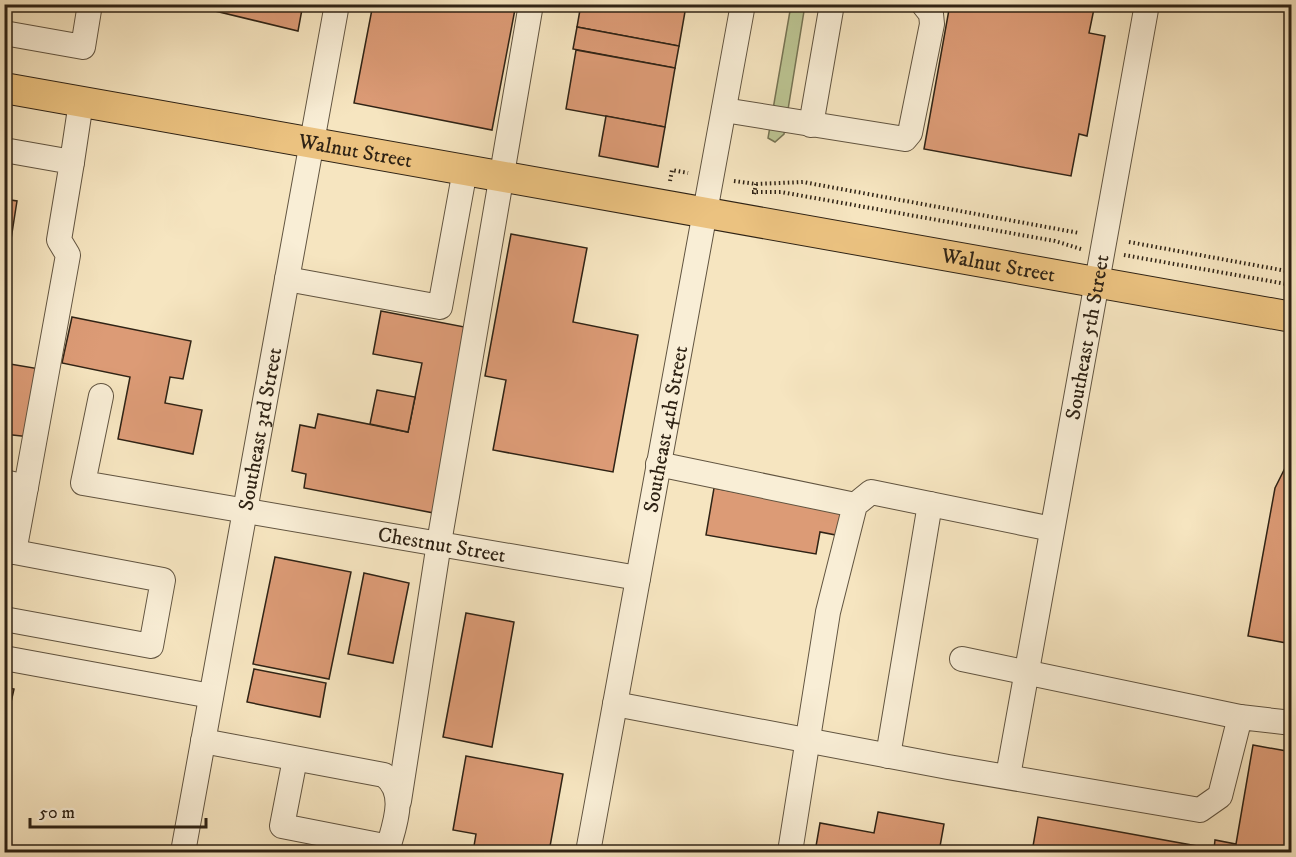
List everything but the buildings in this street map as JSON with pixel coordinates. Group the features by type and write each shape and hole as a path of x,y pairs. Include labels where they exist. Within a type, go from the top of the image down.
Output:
{"main road":[{"name":"Walnut Street","path":"4,88 1292,317"}],"street":[{"path":"4,33 83,47 90,4"},
{"name":"Southeast 3rd Street","path":"183,852 337,4"},
{"path":"295,759 282,826 388,850 399,801 439,543 531,4"},
{"name":"Southeast 4th Street","path":"588,852 743,4"},
{"path":"811,125 832,4"},
{"path":"724,110 905,139 910,133 932,24 931,14 923,4"},
{"name":"Southeast 5th Street","path":"1008,776 1147,4"},
{"path":"4,619 151,646 163,580 9,551 15,484 68,255 59,240 81,102"},
{"path":"4,150 72,162"},
{"path":"287,279 440,307 465,170"},
{"name":"Chestnut Street","path":"101,396 83,483 638,578"},
{"path":"658,464 855,505"},
{"path":"790,852 828,612 855,505 871,492 1052,529"},
{"path":"888,756 930,504"},
{"path":"4,658 211,696"},
{"path":"962,659 1240,717 1292,723"},
{"path":"615,704 809,742 1200,810 1220,796 1240,717"},
{"path":"202,741 384,775 393,782 399,801"}],"path":[{"name":"Walnut Street","path":"743,192 781,192 1055,241 1079,249"},
{"path":"1129,242 1292,272"},
{"path":"1131,255 1292,285"}],"green space":[{"path":"791,5 805,5 784,134 775,142 768,138"}]}
